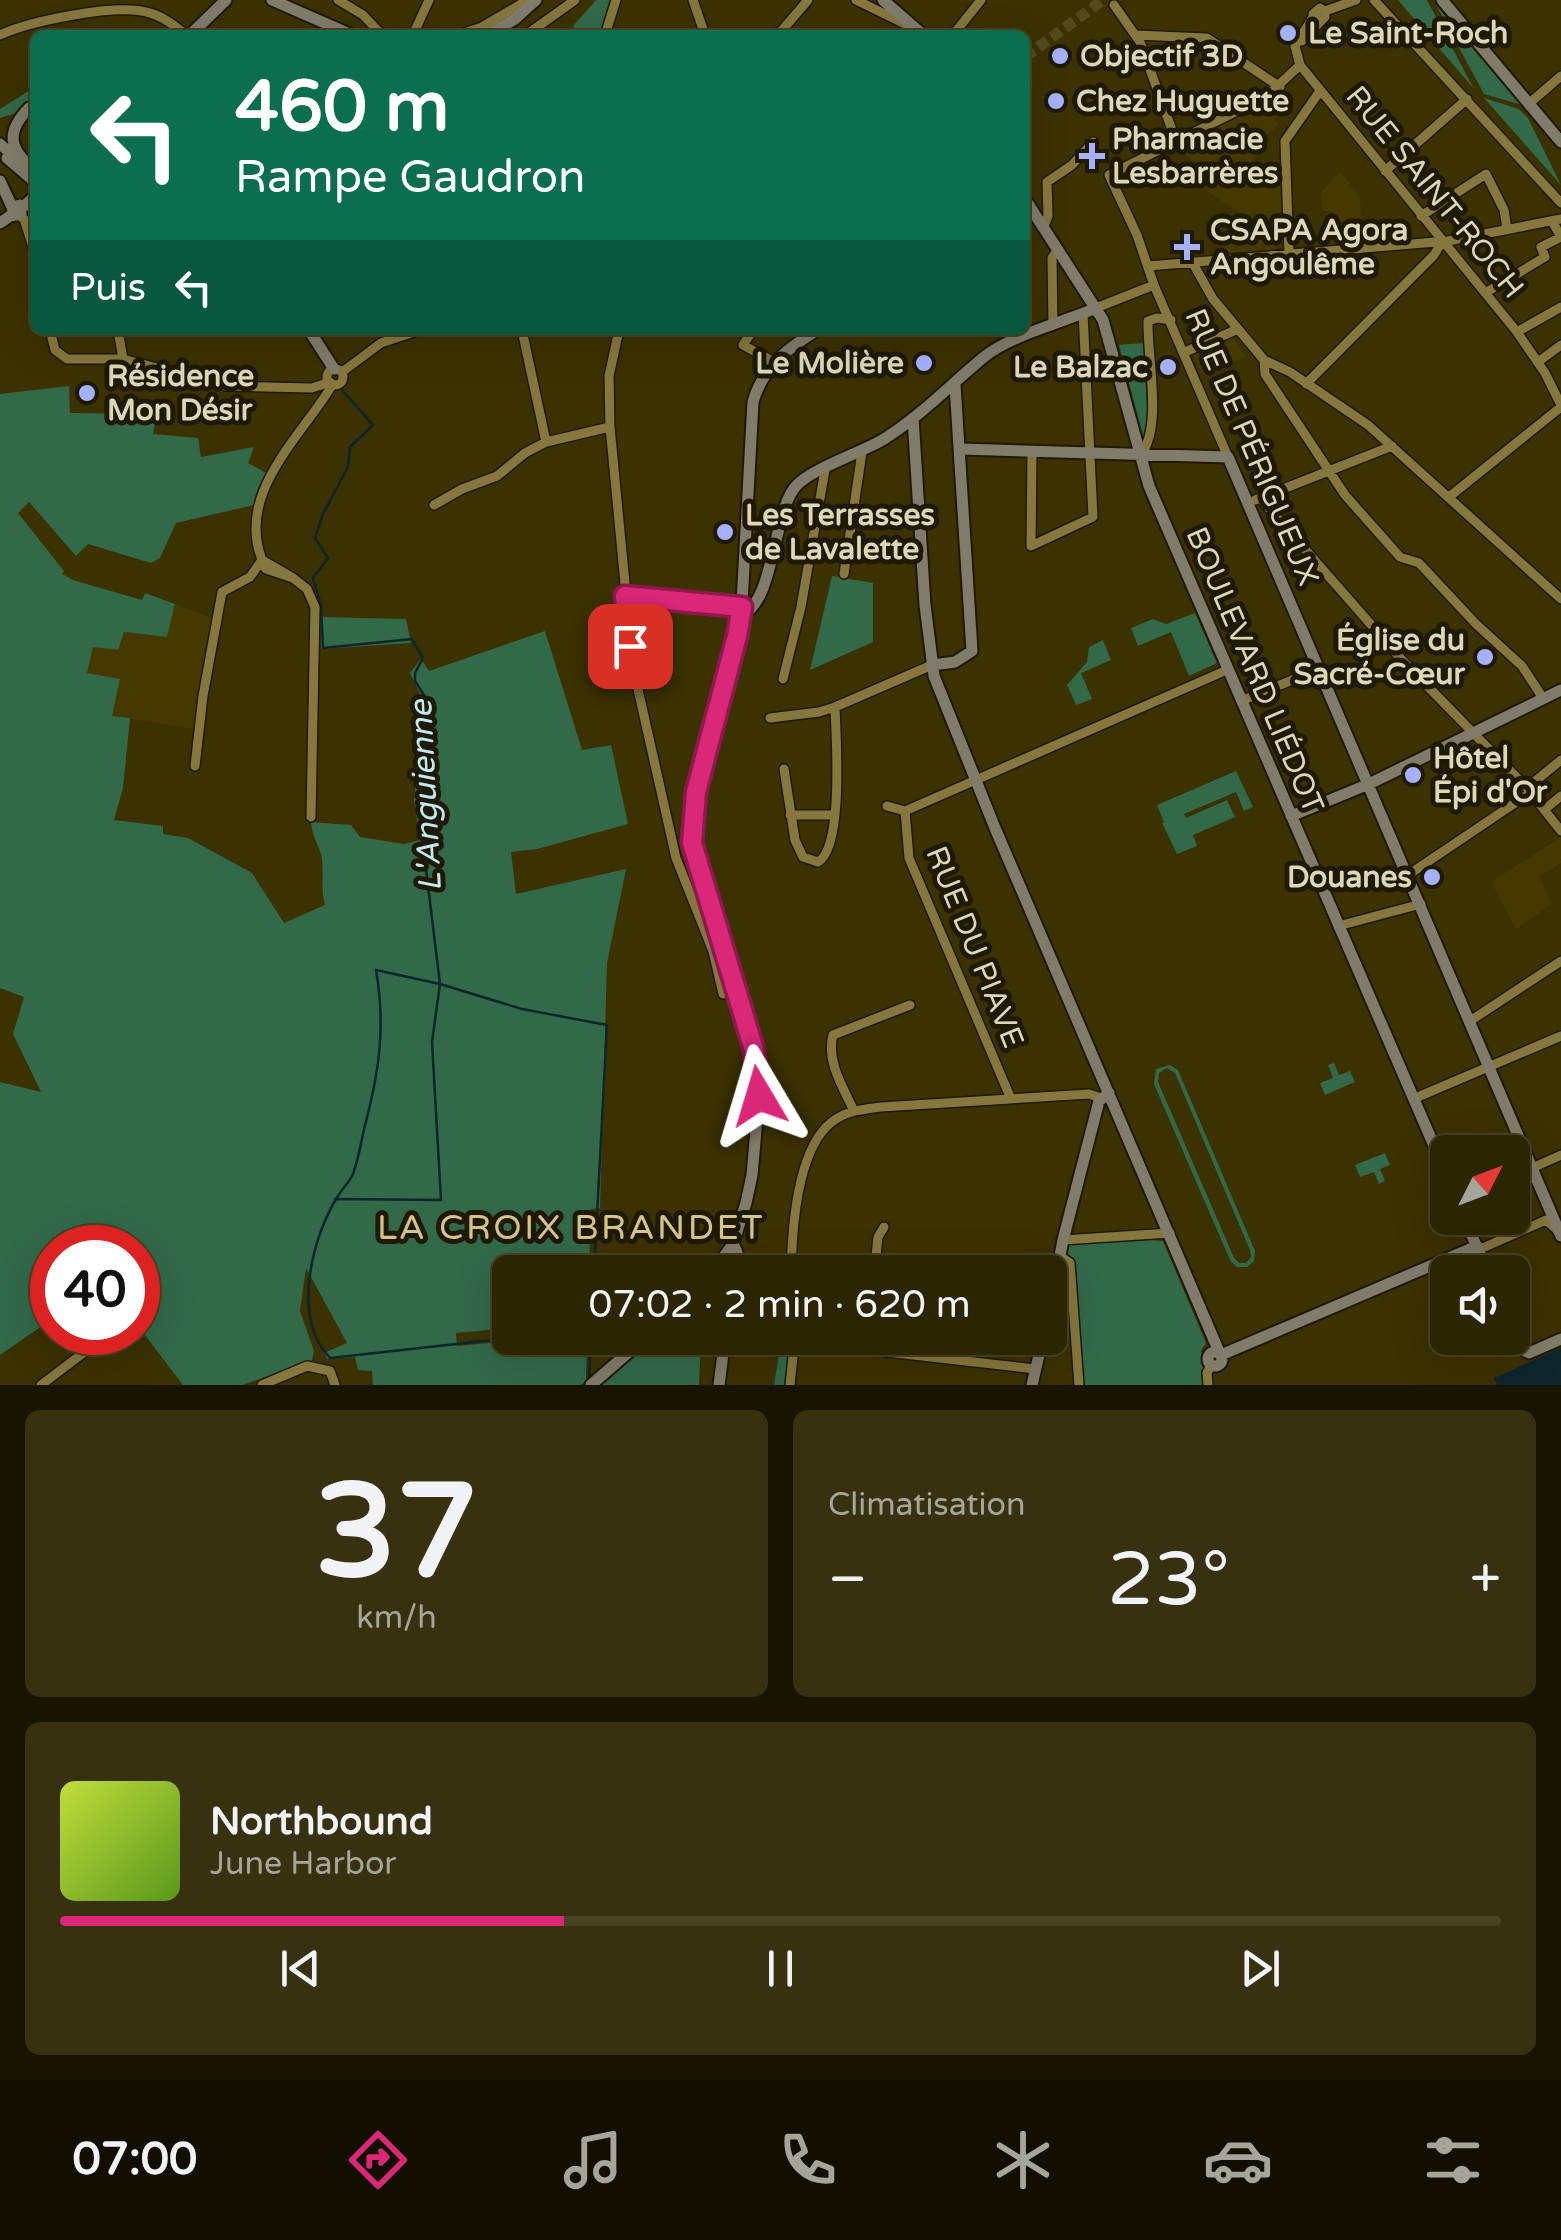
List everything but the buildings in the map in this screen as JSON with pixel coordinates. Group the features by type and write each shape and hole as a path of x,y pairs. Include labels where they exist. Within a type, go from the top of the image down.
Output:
{"street":[{"path":"196,30 226,0"},
{"path":"272,0 341,30"},
{"path":"338,0 362,14 377,30"},
{"path":"415,30 429,0"},
{"path":"473,30 533,0"},
{"path":"497,30 516,19 533,0"},
{"path":"533,30 576,0"},
{"path":"607,30 616,0"},
{"path":"693,0 703,30"},
{"path":"782,30 808,0"},
{"path":"856,0 916,30"},
{"path":"883,0 912,27"},
{"path":"957,30 982,0"},
{"path":"1114,4 1136,35 1176,141 1280,87 1299,64 1301,43 1316,9 1356,0"},
{"path":"1374,0 1561,202"},
{"path":"1442,0 1561,138"},
{"path":"0,35 24,26 126,8 159,16 185,30"},
{"path":"1136,35 1207,38 1280,87"},
{"name":"RUE SAINT-ROCH","path":"1299,64 1517,332 1561,406"},
{"path":"1532,102 1561,76"},
{"path":"1513,83 1561,138"},
{"path":"1289,253 1285,142 1320,90"},
{"path":"1385,171 1467,99"},
{"path":"4,122 30,107"},
{"path":"30,108 14,126 13,138 18,154 30,170"},
{"name":"RUE DE PÉRIGUEUX","path":"1176,141 1109,175 1228,456 1254,501 1319,669 1532,1168 1554,1211 1561,1236"},
{"path":"1044,226 1048,216 1046,182 1074,163 1093,142"},
{"path":"0,148 30,172"},
{"path":"1422,216 1486,174 1504,210 1507,229"},
{"path":"0,181 24,219 30,238"},
{"path":"0,223 30,200"},
{"name":"BOULEVARD LIÉDOT","path":"1030,206 1058,248 1090,311 1107,330 1149,486 1430,1137"},
{"path":"1148,266 1442,242 1557,220 1561,237 1540,247 1545,257 1484,292"},
{"path":"1306,384 1434,256 1442,242"},
{"path":"1053,325 1052,258 1058,248"},
{"path":"1191,260 1213,299 1264,360 1306,384 1392,446 1561,598"},
{"path":"1030,335 1154,285"},
{"path":"1517,332 1561,307"},
{"path":"1032,452 1031,546 1093,517 1090,311"},
{"path":"1141,455 1149,442 1152,415 1148,322 1157,318 1172,320"},
{"path":"1185,352 1238,329"},
{"path":"1030,332 1035,332"},
{"path":"51,335 55,350 66,359 123,360 226,386 309,387 333,377 381,343 405,335"},
{"path":"119,335 123,360"},
{"path":"312,335 333,377"},
{"path":"523,335 546,442"},
{"path":"618,335 609,376 610,427 633,667 676,858 757,1063 759,1096 752,1175 734,1244 726,1255"},
{"path":"749,335 743,344 774,362"},
{"path":"728,988 693,856 692,817 741,611 754,402 763,377 774,362 810,335"},
{"path":"1014,335 1022,339"},
{"path":"625,596 749,611 764,582 792,490 802,480 862,452 913,418 989,353 1029,335"},
{"path":"1538,362 1561,345"},
{"path":"1264,360 1264,374 1345,495 1400,557 1419,563 1522,666 1544,698"},
{"path":"312,818 315,607 307,590 293,578 272,573 256,543 264,487 333,377"},
{"path":"770,718 820,712 932,664 970,656 955,385"},
{"path":"309,387 318,406"},
{"path":"1449,498 1561,406"},
{"path":"913,418 932,664 974,778 1105,1096 1211,1331 1216,1357 1207,1374 1208,1385"},
{"path":"434,505 462,489 498,476 546,442 610,427"},
{"path":"1392,446 1254,501 1402,660 1476,732 1561,831"},
{"path":"960,449 1228,456"},
{"path":"844,574 862,452"},
{"path":"783,679 802,607 825,470"},
{"path":"195,766 222,592 250,577 262,560"},
{"path":"943,700 941,676 955,662"},
{"path":"1241,702 1319,669"},
{"path":"886,806 905,811 1227,670"},
{"path":"1292,816 1368,784 1561,690"},
{"path":"784,770 795,840 802,857 812,862 823,860 836,815 835,707"},
{"path":"1408,874 1528,790 1561,760"},
{"path":"1544,810 1561,796"},
{"name":"RUE DU PIAVE","path":"905,811 908,858 1011,1099"},
{"path":"790,815 836,815"},
{"path":"1338,926 1421,904"},
{"path":"1470,1021 1561,961"},
{"path":"854,1111 836,1072 832,1056 834,1034 910,1005"},
{"path":"1413,1099 1561,1036"},
{"path":"792,1255 797,1200 814,1146 826,1126 854,1111 1088,1094 1105,1096"},
{"path":"1060,1255 1105,1096"},
{"path":"1532,1168 1561,1156"},
{"path":"1216,1357 1554,1211"},
{"path":"1477,1246 1546,1220 1561,1236"},
{"path":"876,1255 878,1237 884,1227"},
{"path":"1064,1240 1170,1233"},
{"path":"1472,1235 1481,1255"},
{"path":"734,1244 736,1255"},
{"path":"1067,1261 1079,1385"},
{"path":"1530,1354 1561,1339"},
{"path":"41,1385 81,1355"},
{"path":"591,1385 625,1355"},
{"path":"719,1385 723,1355"},
{"path":"790,1385 793,1355"},
{"path":"913,1355 1036,1369"},
{"path":"1032,1385 1039,1355"},
{"path":"273,1384 307,1366 330,1371 335,1385"}],"shaded area":[{"path":"1263,106 1279,125 1256,144 1260,149 1249,165 1273,178 1281,178 1284,240 1275,250 1223,254 1222,241 1231,222 1235,224 1241,214 1200,186 1195,172 1199,165 1180,144"},
{"path":"1340,171 1360,197 1363,243 1331,246 1333,211 1323,211 1320,193"},
{"path":"1232,336 1246,357 1202,376 1192,353"},
{"path":"175,604 211,618 193,729 112,716 86,673 93,647 123,632 167,637"},
{"path":"1561,837 1561,863 1539,877 1552,904 1516,929 1491,882"}],"green space":[{"path":"596,0 613,0 604,30 575,30 573,26"},
{"path":"1398,0 1427,0 1474,89"},
{"path":"1436,5 1522,105 1484,94"},
{"path":"30,90 30,102 16,113 0,118 0,109"},
{"path":"1484,98 1519,109 1528,118 1561,185"},
{"path":"1143,343 1148,421 1144,439 1119,345"},
{"path":"69,386 70,413 157,414 153,434 198,438 201,457 254,447 248,463 266,473 254,505 176,523 160,558 151,563 88,544 76,556 29,502 18,513 64,571 62,574 142,600 145,593 175,604 167,637 124,632 118,650 93,647 87,673 120,679 112,716 130,718 123,788 114,820 163,826 163,834 188,838 252,873 284,923 325,905 321,854 311,822 351,825 360,837 404,844 420,840 414,800 424,702 410,673 421,659 429,671 545,631 582,750 611,745 628,824 537,849 511,852 516,894 626,869 607,963 600,1208 591,1209 590,1255 492,1255 492,1330 456,1333 457,1346 492,1343 492,1355 587,1355 586,1381 581,1385 373,1385 372,1371 358,1370 355,1357 327,1359 324,1353 347,1343 306,1268 300,1311 314,1351 312,1360 243,1385 183,1385 160,1355 160,1225 30,1225 30,1334 0,1355 0,1082 41,1092 13,1034 24,997 0,988 0,394"},
{"path":"832,576 873,583 873,642 810,670"},
{"path":"1195,613 1217,663 1189,676 1171,632 1138,646 1131,628 1153,619 1166,624"},
{"path":"320,617 406,619 411,643 321,649"},
{"path":"1103,640 1111,660 1081,673 1092,699 1076,705 1067,685 1087,662 1089,647"},
{"path":"1236,771 1253,807 1244,811 1236,792 1184,814 1186,818 1227,800 1235,817 1193,835 1197,846 1177,854 1157,805"},
{"path":"1334,1063 1339,1075 1350,1071 1355,1082 1325,1095 1320,1083 1333,1078 1328,1065"},
{"path":"1170,1065 1178,1070 1255,1251 1254,1261 1247,1267 1237,1267 1230,1260 1154,1084 1156,1069","holes":["1167,1068 1175,1073 1250,1250 1251,1257 1246,1263 1234,1258 1158,1082 1159,1073"]},
{"path":"1385,1153 1390,1165 1380,1169 1385,1181 1379,1184 1374,1172 1360,1177 1355,1165"},
{"path":"1113,1237 1163,1241 1206,1343 1201,1351 1207,1385 1082,1385 1073,1263 1064,1254 1067,1244"},
{"path":"631,1355 700,1355 699,1385 595,1385"},
{"path":"779,1355 790,1355 787,1385 774,1385"}],"water":[{"path":"1561,1348 1561,1385 1497,1385 1494,1378"}],"waterway":[{"name":"L'Anguienne","path":"342,390 373,425 350,447 348,467 315,538 328,558 313,578 321,605 323,648 412,639 423,658 415,673 415,681 427,700 419,812 440,984 522,1009 607,1025 595,1255"},
{"name":"L'Anguienne","path":"376,970 440,984 432,1042 441,1200 336,1199 353,1174 374,1089 381,1031 376,970"},
{"name":"L'Anguienne","path":"336,1199 319,1236 309,1280 311,1323 330,1358 492,1340"},
{"name":"L'Anguienne","path":"589,1379 590,1355"}],"tunnel":[{"path":"1030,53 1103,0"}],"place":[{"name":"Le Saint-Roch","path":"1288,33"},
{"name":"Objectif 3D","path":"1060,56"},
{"name":"Chez Huguette","path":"1056,101"},
{"name":"Pharmacie Lesbarrères","path":"1092,156"},
{"name":"CSAPA Agora Angoulême","path":"1187,247"},
{"name":"Le Molière","path":"924,363"},
{"name":"Le Balzac","path":"1168,367"},
{"name":"Résidence Mon Désir","path":"87,393"},
{"name":"Les Terrasses de Lavalette","path":"725,532"},
{"name":"Église du Sacré-Cœur","path":"1485,657"},
{"name":"Hôtel Épi d'Or","path":"1413,775"},
{"name":"Douanes","path":"1432,877"}],"district":[{"name":"LA CROIX BRANDET","path":"571,1227"}],"route":[{"path":"630,646 625,596 742,607 696,792 692,843 754,1050 759,1096"}]}
